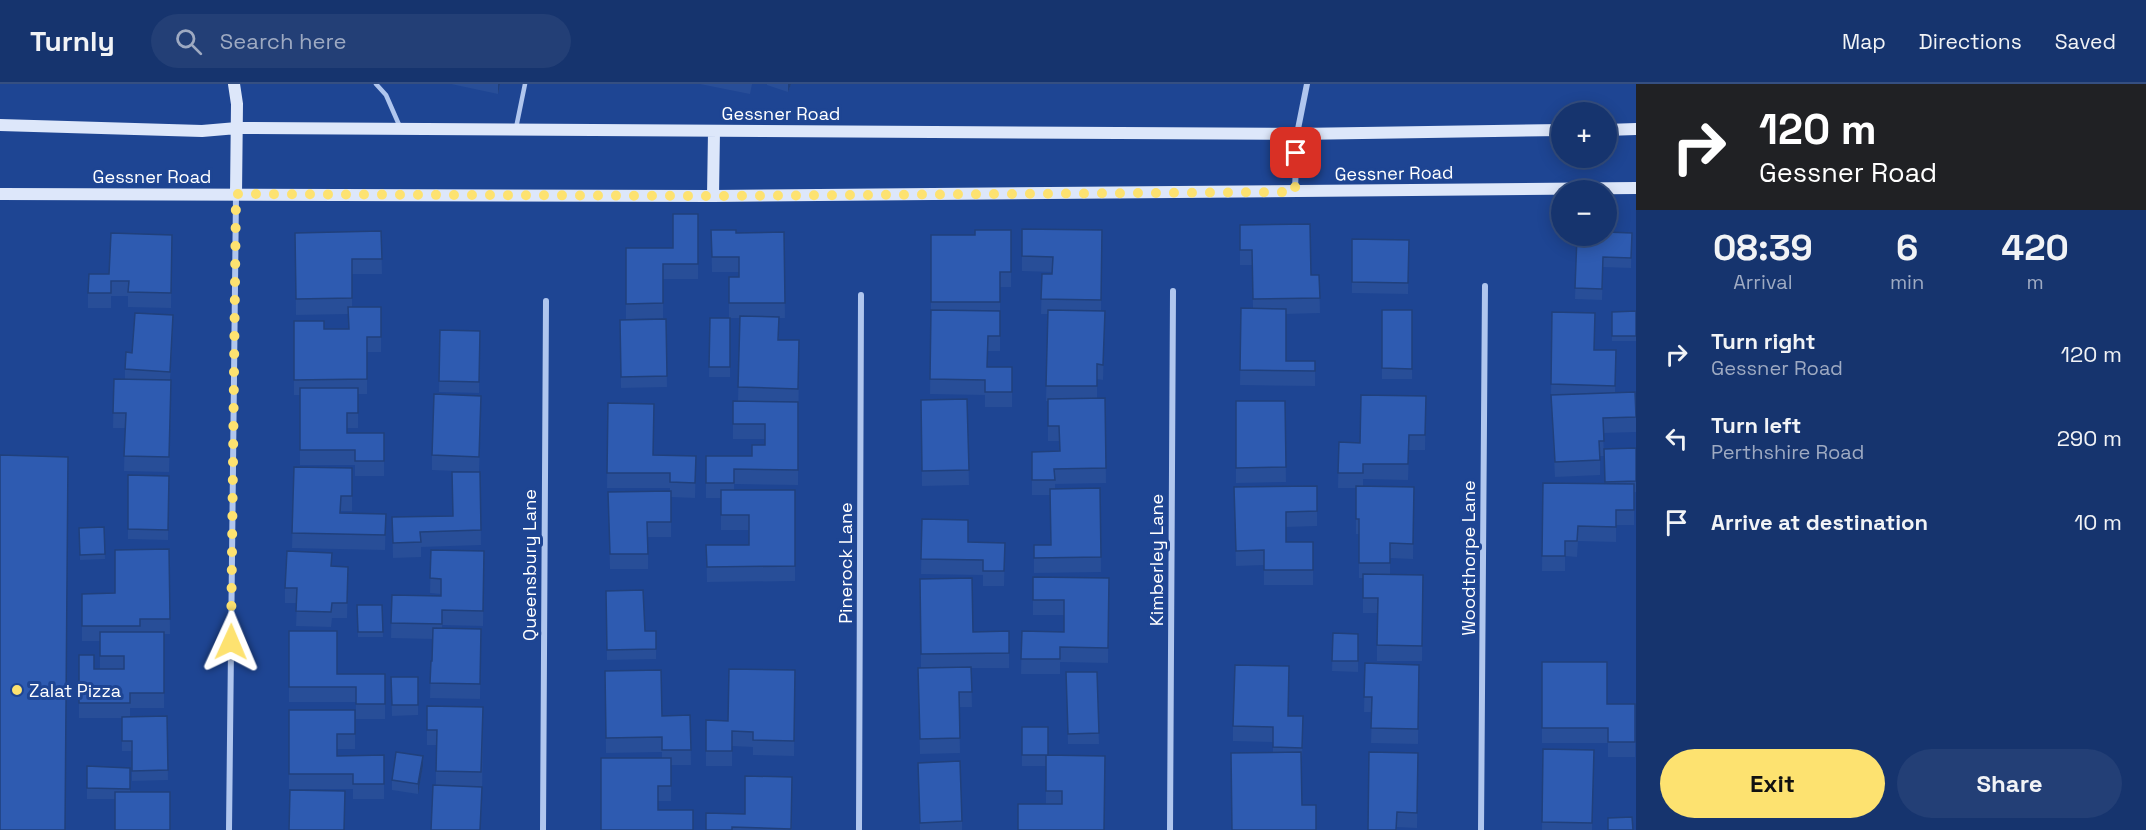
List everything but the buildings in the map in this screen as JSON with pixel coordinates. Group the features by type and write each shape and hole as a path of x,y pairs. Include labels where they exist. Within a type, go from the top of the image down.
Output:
{"main road":[{"path":"234,84 237,104 236,194"},
{"name":"Gessner Road","path":"0,125 202,131 237,128 1297,134 1551,130"},
{"path":"1617,129 1636,129"},
{"path":"712,196 714,131"},
{"name":"Gessner Road","path":"0,194 712,196 1636,188"}],"street":[{"path":"1295,192 1297,134 1307,84"},
{"path":"229,830 236,194"},
{"name":"Woodthorpe Lane","path":"1481,830 1485,286"},
{"name":"Kimberley Lane","path":"1170,830 1173,291"},
{"name":"Pinerock Lane","path":"859,830 861,295"},
{"name":"Queensbury Lane","path":"543,830 546,301"}],"lane":[{"path":"376,84 386,94 401,129"},
{"path":"516,130 525,84"}],"place":[{"name":"Zalat Pizza","path":"17,690"}],"route":[{"path":"231,642 236,194 712,196 1295,192 1296,153"}]}
